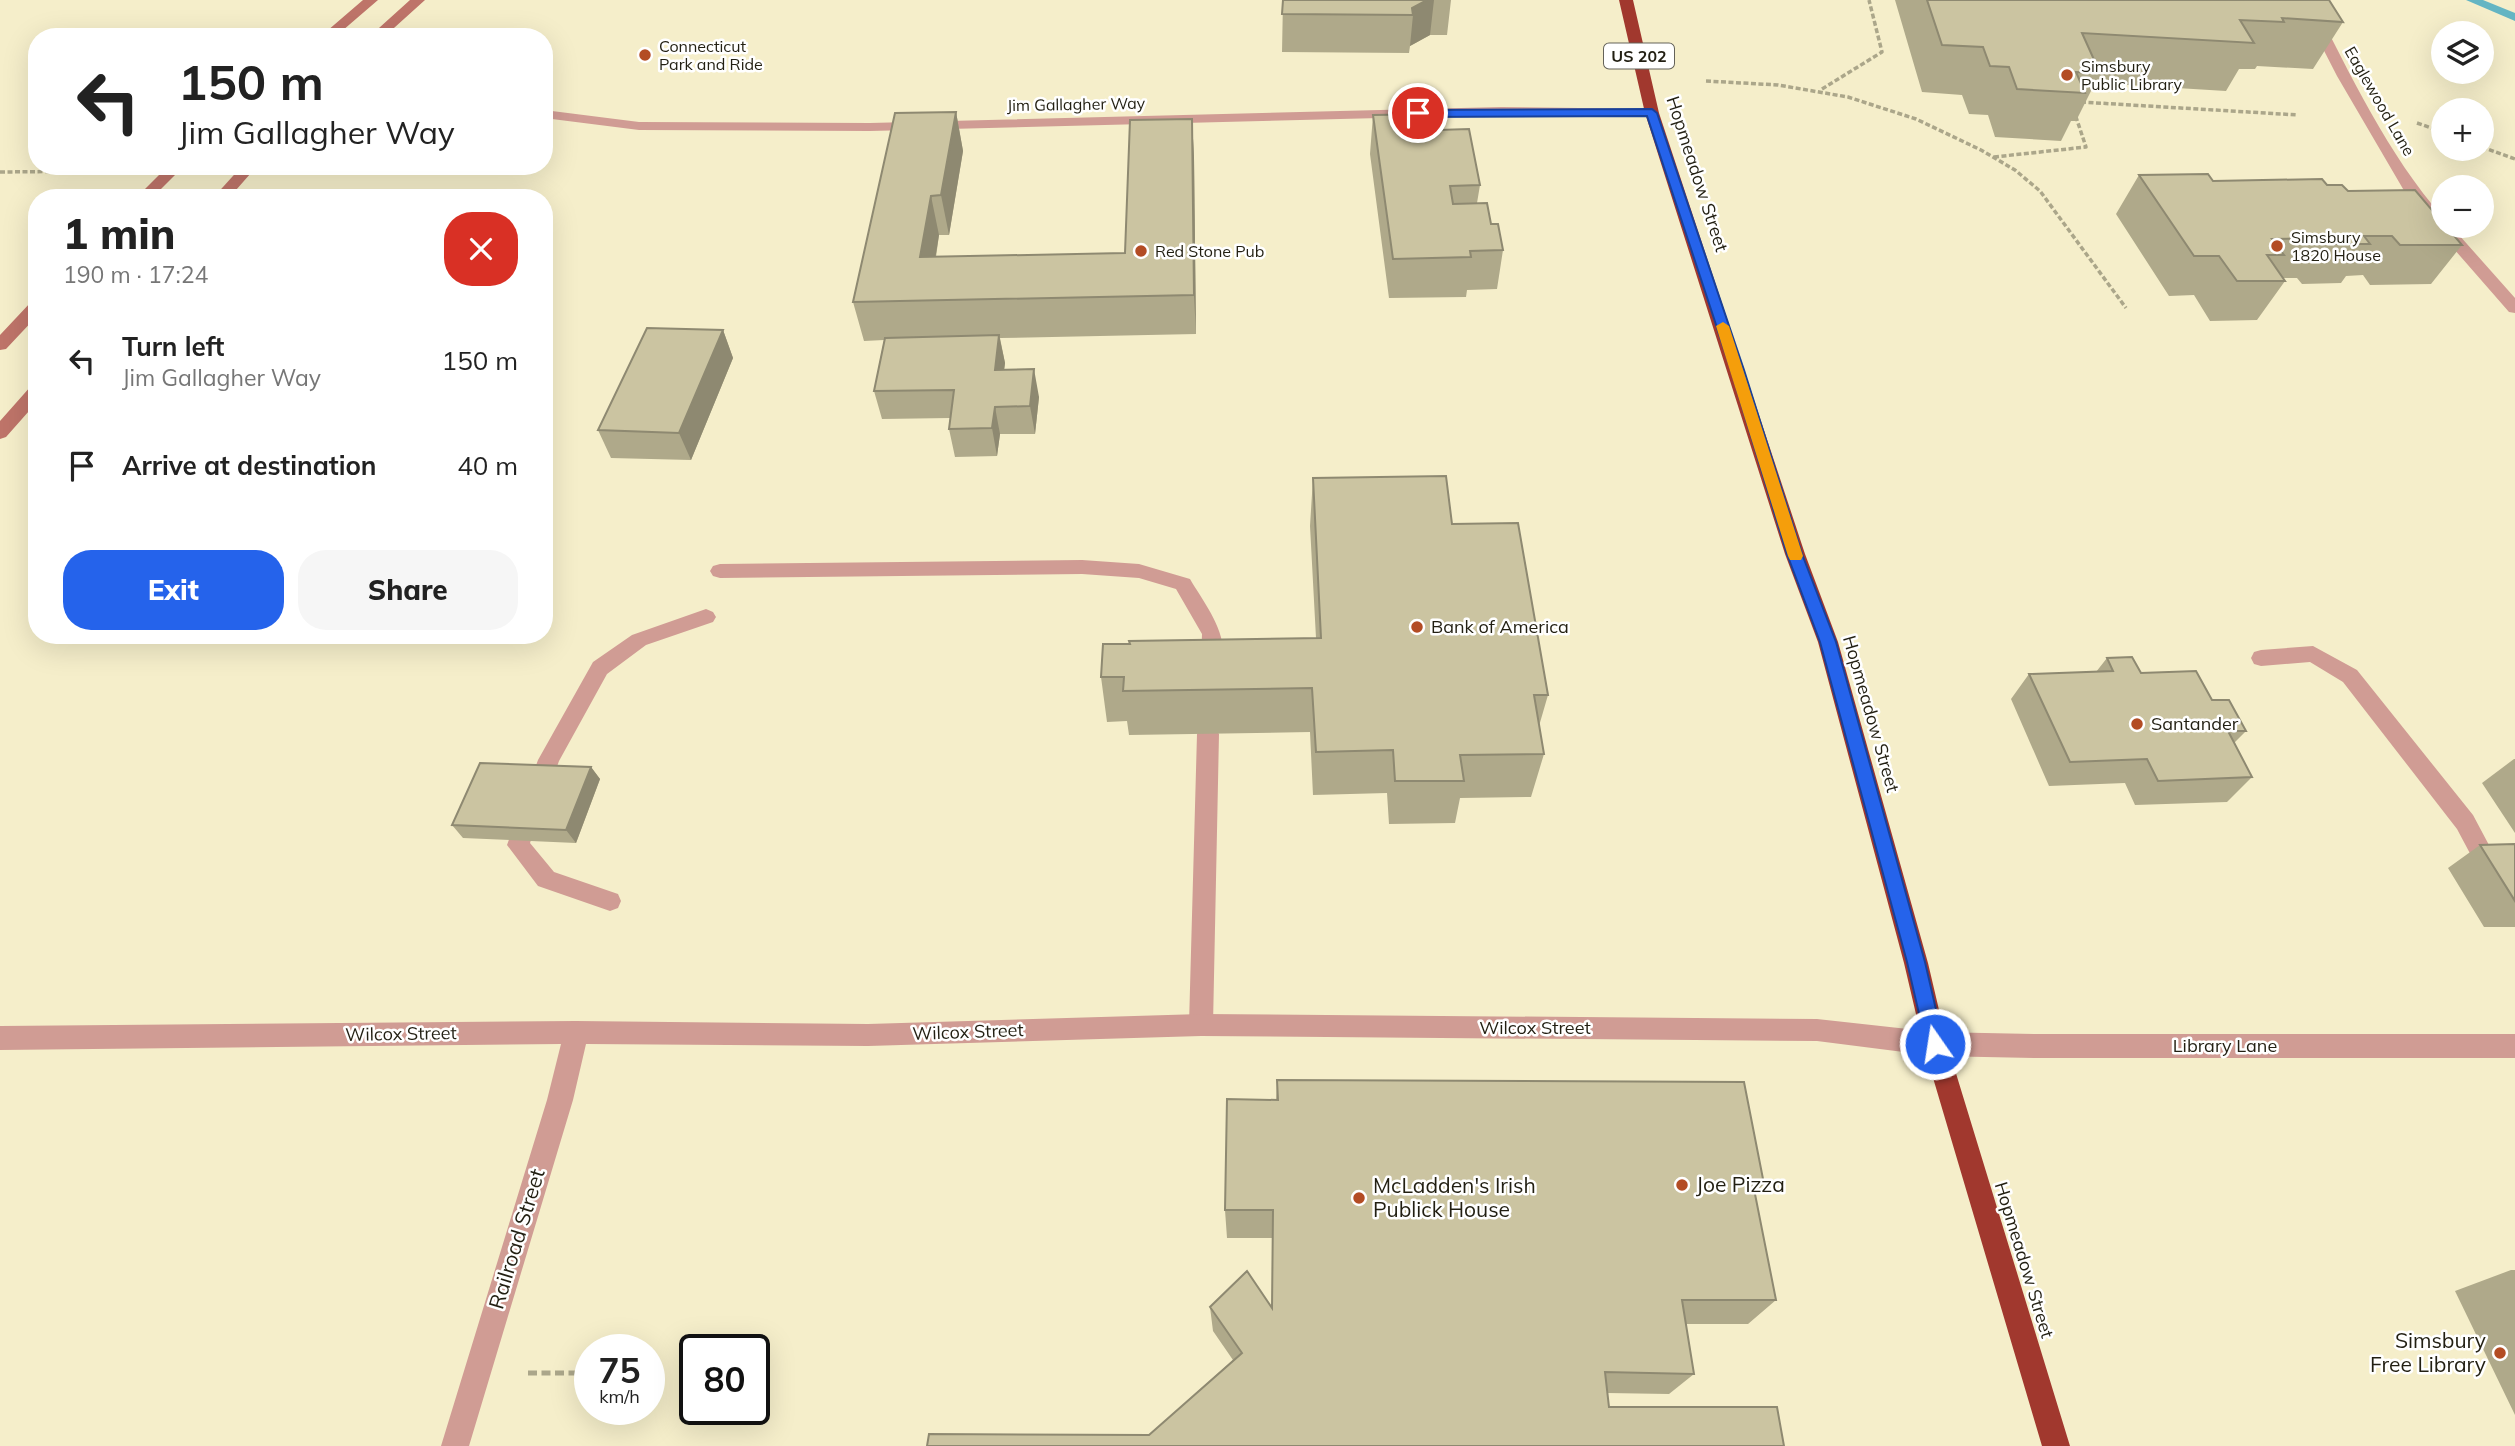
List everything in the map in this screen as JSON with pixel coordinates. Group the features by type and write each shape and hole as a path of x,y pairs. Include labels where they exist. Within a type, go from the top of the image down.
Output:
{"highway":[{"name":"Hopmeadow Street","path":"1626,0 1652,113 1795,554 1828,642 1916,962 1935,1044 2056,1446"}],"street":[{"path":"338,28 372,0"},
{"path":"386,28 418,0"},
{"name":"Eaglewood Lane","path":"2305,0 2344,76 2414,194 2515,308"},
{"name":"Jim Gallagher Way","path":"553,115 639,126 870,127 1501,111 1652,113"},
{"path":"153,189 167,175"},
{"path":"228,189 242,175"},
{"path":"0,345 28,315"},
{"path":"0,433 28,400"},
{"path":"720,571 1082,567 1139,571 1183,584 1212,634 1210,684"},
{"path":"610,901 546,879 518,845 549,760 600,668 639,640 706,617"},
{"path":"2262,659 2313,654 2350,676 2465,821 2515,916"},
{"path":"1200,1025 1208,734"},
{"name":"Wilcox Street","path":"0,1038 576,1032 868,1035 1200,1025 1817,1030 1935,1044"},
{"name":"Railroad Street","path":"455,1446 560,1100 576,1032"},
{"name":"Library Lane","path":"1935,1044 2515,1046"}],"path":[{"path":"1821,90 1882,52 1869,0"},
{"path":"1706,81 1747,80 1821,90 1899,111 1943,129 2012,166 2054,206 2082,251 2126,308"},
{"path":"1993,157 2086,147 2074,108 2080,102 2298,115"},
{"path":"2494,151 2515,159"},
{"path":"0,172 28,172"},
{"path":"476,1374 574,1373"}],"building":[{"path":"1283,0 1427,0 1412,8 1413,15 1282,14"},
{"path":"1927,0 2329,0 2343,22 2282,18 2284,22 2240,20 2254,43 2082,33 2100,73 2076,72 2085,93 2017,89 2009,67 1990,66 1983,47 1942,45"},
{"path":"956,112 941,195 931,196 920,257 1125,253 1130,120 1192,119 1194,295 853,302 895,113"},
{"path":"1435,114 1438,130 1469,129 1480,185 1450,186 1453,204 1487,203 1491,224 1498,224 1503,250 1470,251 1471,257 1393,259 1373,115"},
{"path":"2208,174 2213,181 2322,179 2327,185 2342,185 2348,191 2415,190 2431,209 2431,238 2456,238 2462,245 2400,245 2392,236 2364,236 2370,244 2330,244 2325,238 2272,239 2284,255 2267,255 2285,281 2237,281 2219,256 2194,256 2139,175"},
{"path":"647,328 723,330 679,433 598,430"},
{"path":"999,335 995,370 1034,369 1030,406 995,407 992,428 949,429 954,390 874,391 885,338"},
{"name":"Bank of America","path":"1446,476 1452,524 1518,523 1548,695 1534,695 1544,754 1460,755 1464,781 1395,781 1393,750 1316,752 1312,688 1123,691 1124,677 1101,677 1103,644 1130,644 1129,641 1321,638 1313,478"},
{"path":"2132,657 2141,673 2196,671 2212,700 2229,700 2246,731 2228,731 2252,777 2158,781 2147,759 2070,762 2029,674 2113,671 2107,658"},
{"path":"480,763 591,767 566,830 452,825"},
{"path":"2515,844 2515,901 2480,845"},
{"path":"1277,1080 1744,1082 1764,1184 1753,1184 1776,1300 1682,1300 1694,1374 1605,1372 1609,1407 1777,1407 1784,1446 927,1446 929,1434 1149,1435 1242,1353 1210,1307 1247,1271 1272,1308 1273,1210 1225,1210 1227,1099 1278,1100"}],"waterway":[{"path":"2472,0 2515,17"}],"slow traffic":[{"path":"1723,326 1796,556"}],"place":[{"name":"Connecticut Park and Ride","path":"645,55"},
{"name":"Simsbury Public Library","path":"2067,75"},
{"name":"Simsbury 1820 House","path":"2277,246"},
{"name":"Red Stone Pub","path":"1141,251"},
{"name":"Bank of America","path":"1417,627"},
{"name":"Santander","path":"2137,724"},
{"name":"Joe Pizza","path":"1682,1185"},
{"name":"McLadden's Irish Publick House","path":"1359,1198"},
{"name":"Simsbury Free Library","path":"2500,1353"}],"route":[{"path":"1418,113 1652,113 1795,554 1828,642 1916,962 1935,1044"}]}
